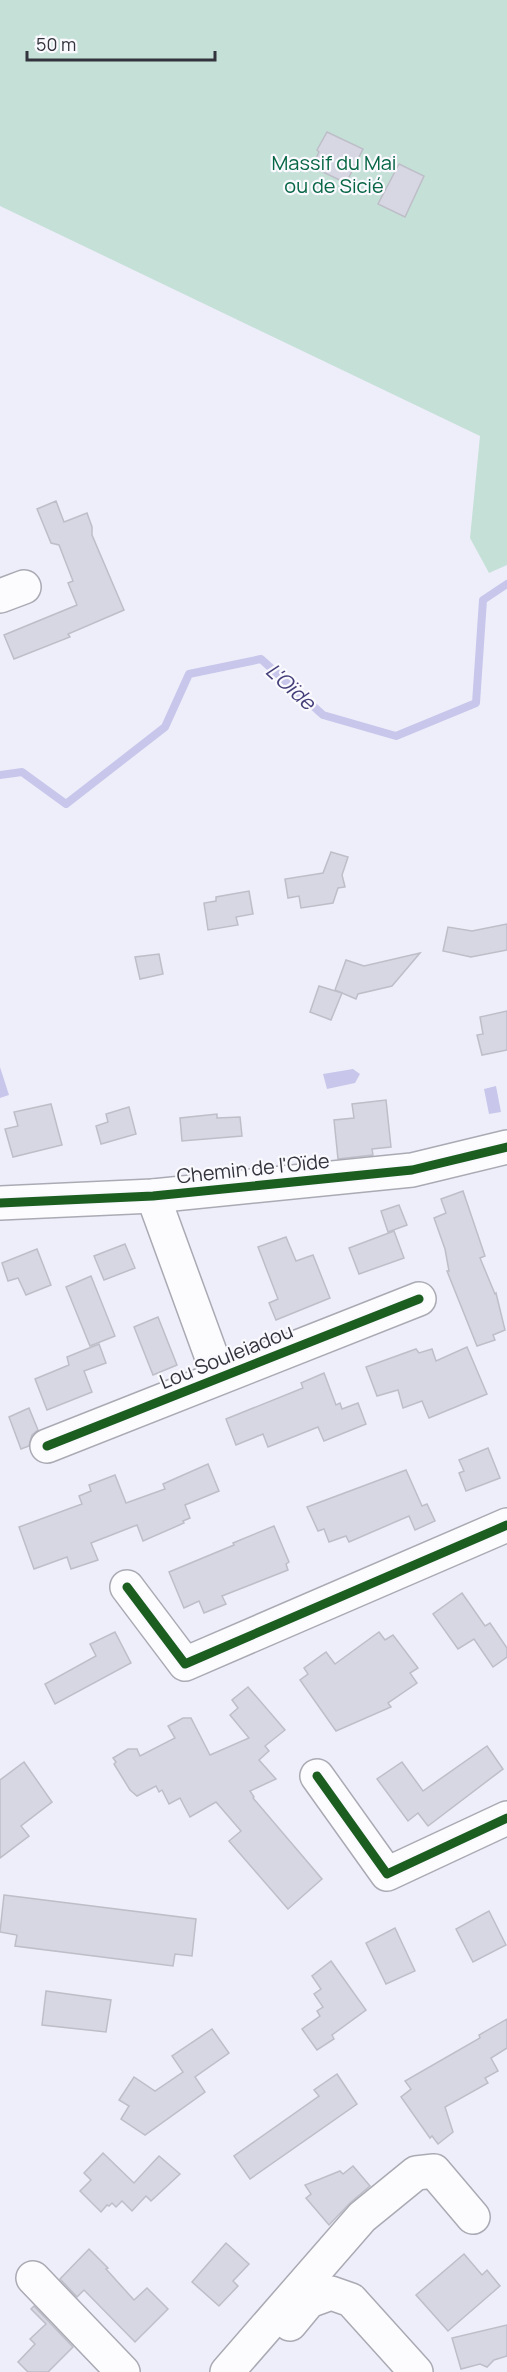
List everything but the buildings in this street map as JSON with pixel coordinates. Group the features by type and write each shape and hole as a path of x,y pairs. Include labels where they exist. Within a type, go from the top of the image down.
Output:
{"street":[{"name":"Chemin de l'Oïde","path":"0,1203 153,1196 412,1170 507,1147"},
{"name":"Lou Souleiadou","path":"153,1196 219,1377"},
{"name":"Lou Souleiadou","path":"47,1446 418,1299"},
{"path":"127,1587 185,1664 507,1524"},
{"path":"317,1776 387,1874 507,1818"},
{"path":"227,2372 362,2217 416,2173 434,2171 473,2217"},
{"path":"33,2278 123,2372"},
{"path":"251,2372 309,2301 331,2293 351,2300 416,2372"}],"green space":[{"name":"Massif du Mai ou de Sicié","path":"0,0 507,0 507,565 489,573 470,538 480,436 0,206"}],"water":[{"path":"0,1067 9,1095 0,1098"},
{"path":"353,1069 360,1074 355,1083 327,1089 323,1074"},
{"path":"496,1086 501,1112 489,1114 484,1089"}],"waterway":[{"name":"L'Oïde","path":"0,775 22,772 66,804 165,727 189,674 261,659 323,715 396,736 476,703 483,600 507,584"}],"cycle path":[{"path":"0,1203 153,1196 412,1170 507,1147"},
{"path":"47,1446 419,1299"},
{"path":"127,1587 185,1664 507,1525"},
{"path":"317,1776 387,1874 507,1818"}]}
